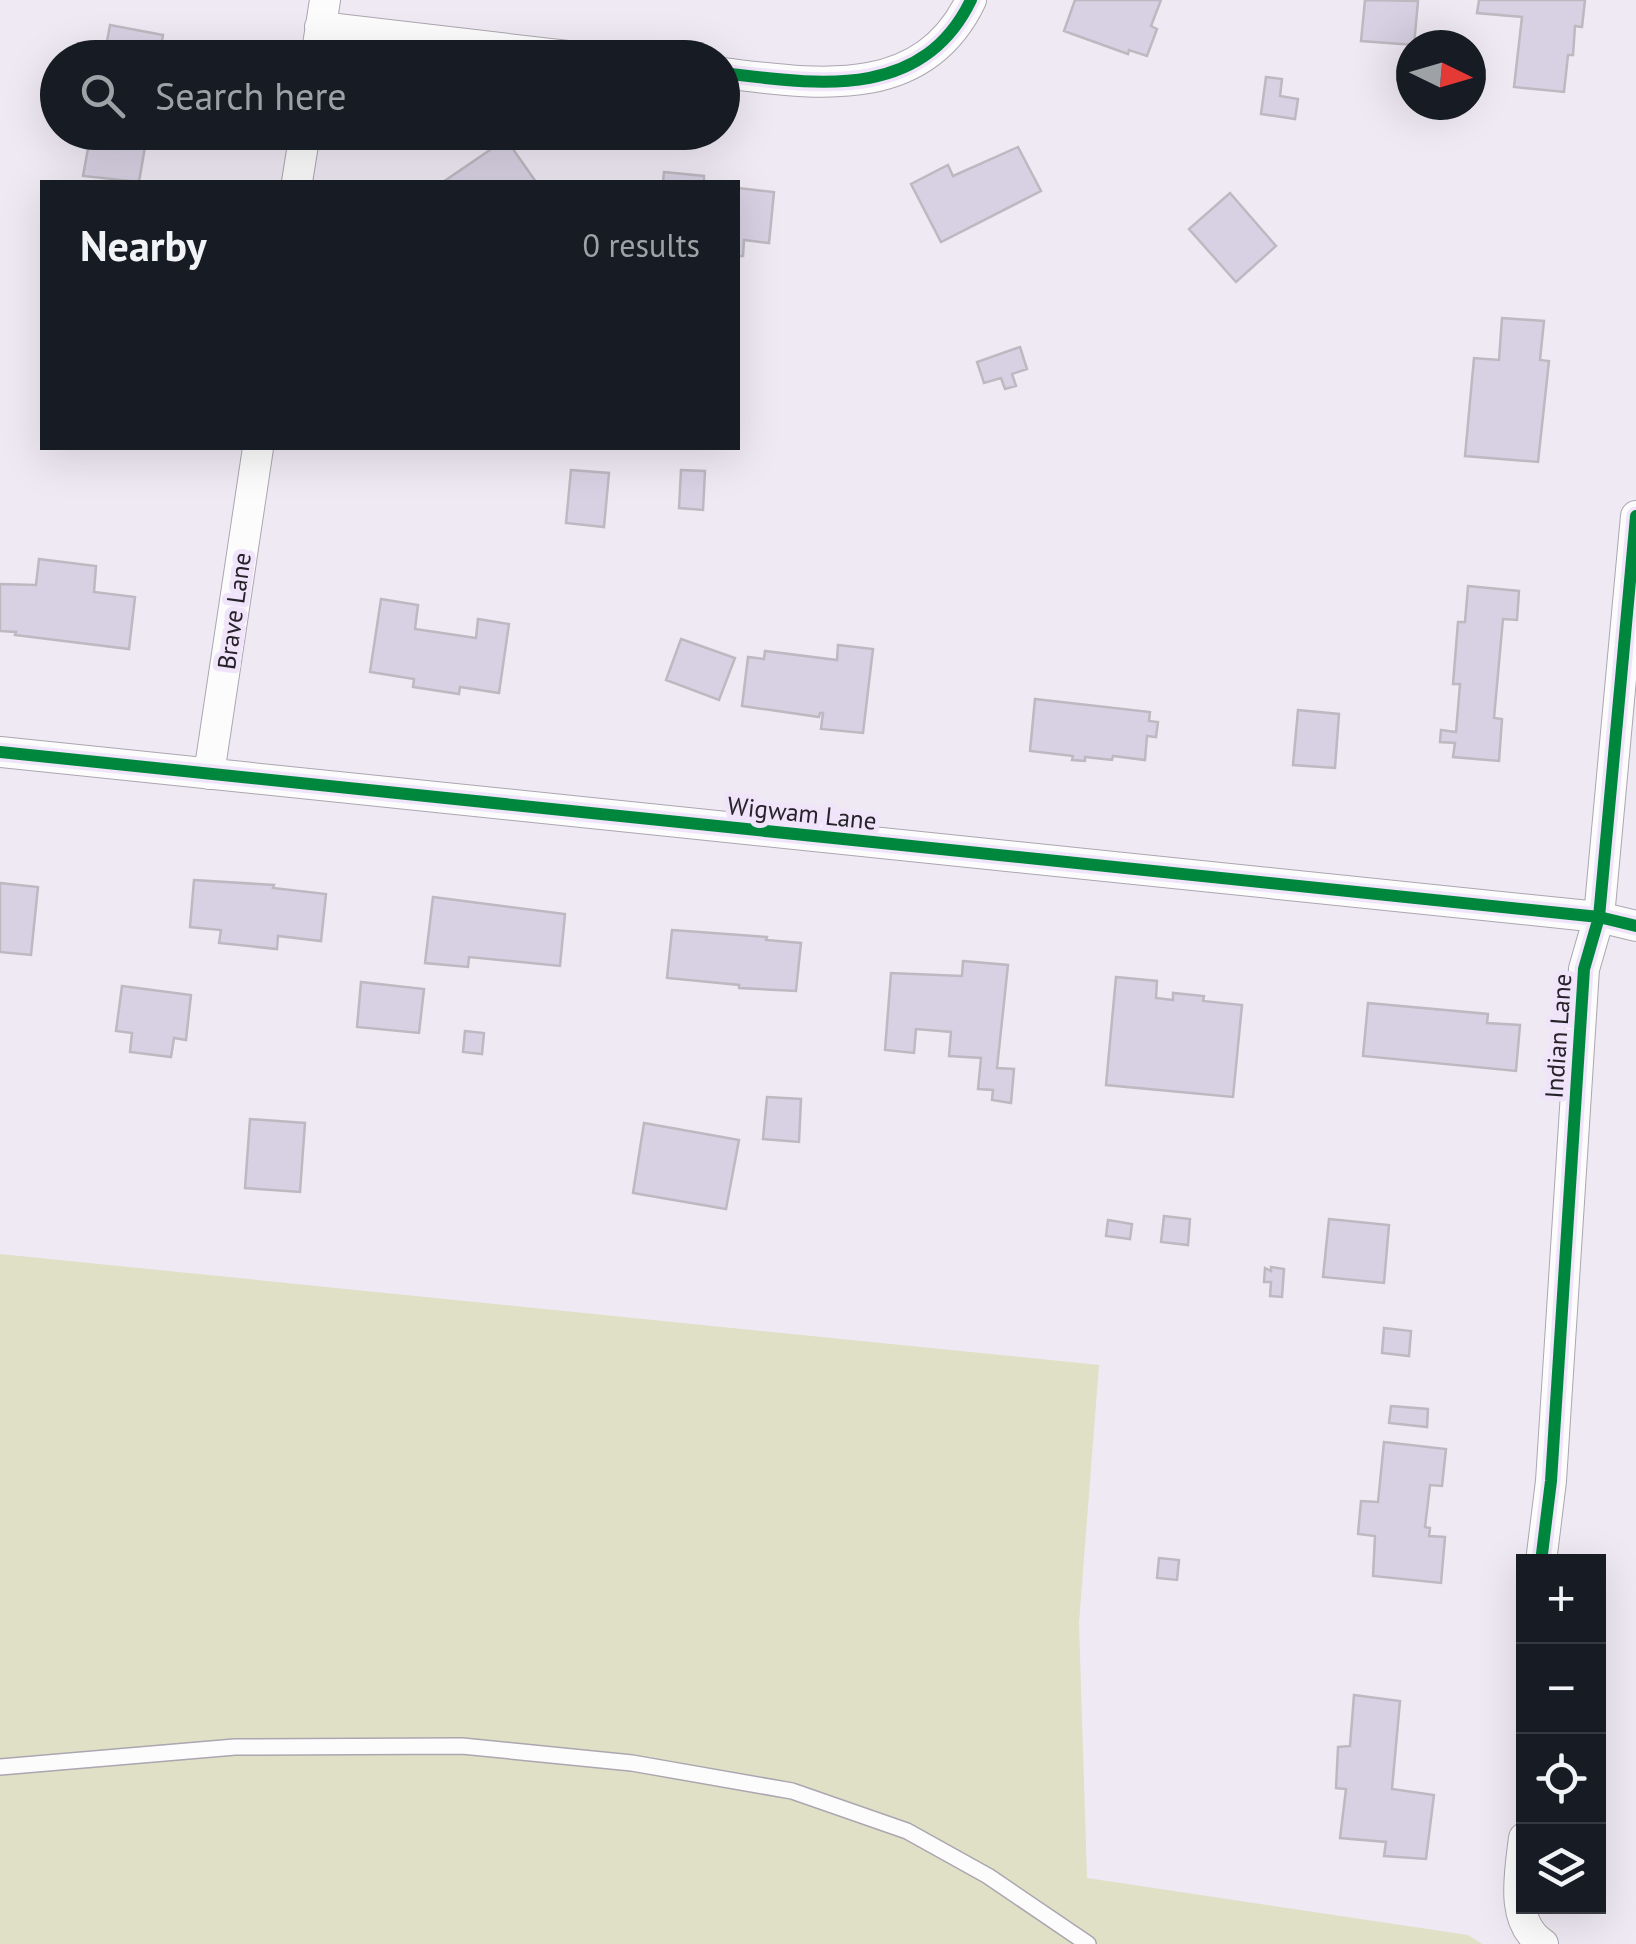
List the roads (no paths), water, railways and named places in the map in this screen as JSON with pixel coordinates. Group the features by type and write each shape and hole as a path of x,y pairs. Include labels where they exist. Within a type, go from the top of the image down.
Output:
{"street":[{"path":"740,74 830,82 891,74 931,54 959,24 971,0"},
{"path":"320,28 426,40"},
{"path":"297,180 302,150"},
{"name":"Brave Lane","path":"210,774 258,450"},
{"name":"Indian Lane","path":"1542,1554 1551,1480 1584,969 1599,917 1636,516"},
{"name":"Wigwam Lane","path":"0,752 1599,917 1636,926"},
{"path":"1522,1914 1538,1940"}],"lane":[{"path":"0,1767 254,1747 462,1746 632,1763 792,1791 908,1832 988,1876 1088,1944"}]}
